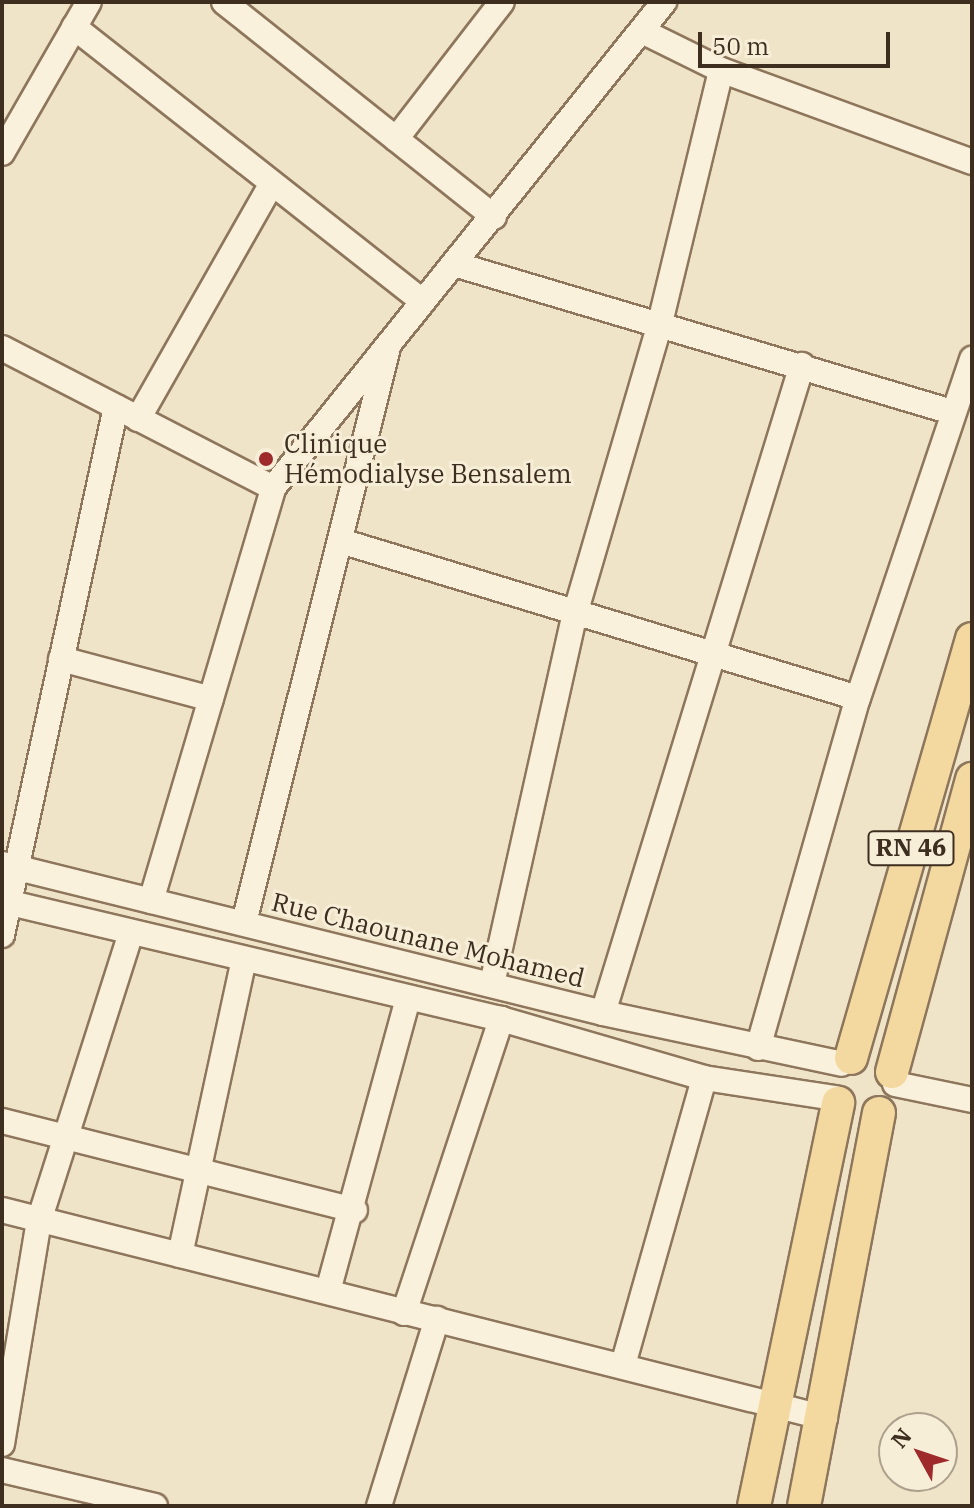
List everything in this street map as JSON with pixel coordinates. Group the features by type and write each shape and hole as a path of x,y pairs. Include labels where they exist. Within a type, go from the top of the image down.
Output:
{"main road":[{"name":"RN 46","path":"846,1061 972,639"},
{"name":"RN 46","path":"893,1078 972,779"},
{"path":"754,1506 780,1405 836,1100 846,1061 874,1056 893,1078 879,1113 825,1418 804,1506"},
{"path":"836,1100 852,1114 879,1113"}],"street":[{"path":"2,153 89,2"},
{"path":"224,2 494,217"},
{"path":"396,139 502,2"},
{"path":"151,901 273,488 664,2"},
{"path":"74,27 423,302"},
{"path":"642,31 721,70 972,162"},
{"path":"492,984 575,614 659,327 721,70"},
{"path":"138,419 272,183"},
{"path":"454,264 952,412"},
{"path":"244,923 344,542 389,343"},
{"path":"2,348 273,488"},
{"path":"758,1048 858,698 972,359"},
{"path":"603,1013 709,656 802,365"},
{"path":"2,935 9,866 61,659 116,407"},
{"path":"344,542 709,656 858,698"},
{"path":"61,659 211,699"},
{"name":"Rue Chaounane Mohamed","path":"9,866 603,1013 758,1048 846,1061"},
{"path":"5,902 501,1019 704,1078 836,1100"},
{"path":"2,1444 39,1221 70,1140 131,933"},
{"path":"180,1255 203,1172 244,960"},
{"path":"328,1291 355,1210 408,998"},
{"path":"404,1313 501,1019"},
{"path":"623,1365 704,1078"},
{"path":"893,1078 972,1100"},
{"path":"2,1121 355,1210"},
{"path":"2,1210 825,1418"},
{"path":"379,1506 437,1319"},
{"path":"2,1470 155,1506"}],"place":[{"name":"Clinique Hémodialyse Bensalem","path":"266,459"}]}
